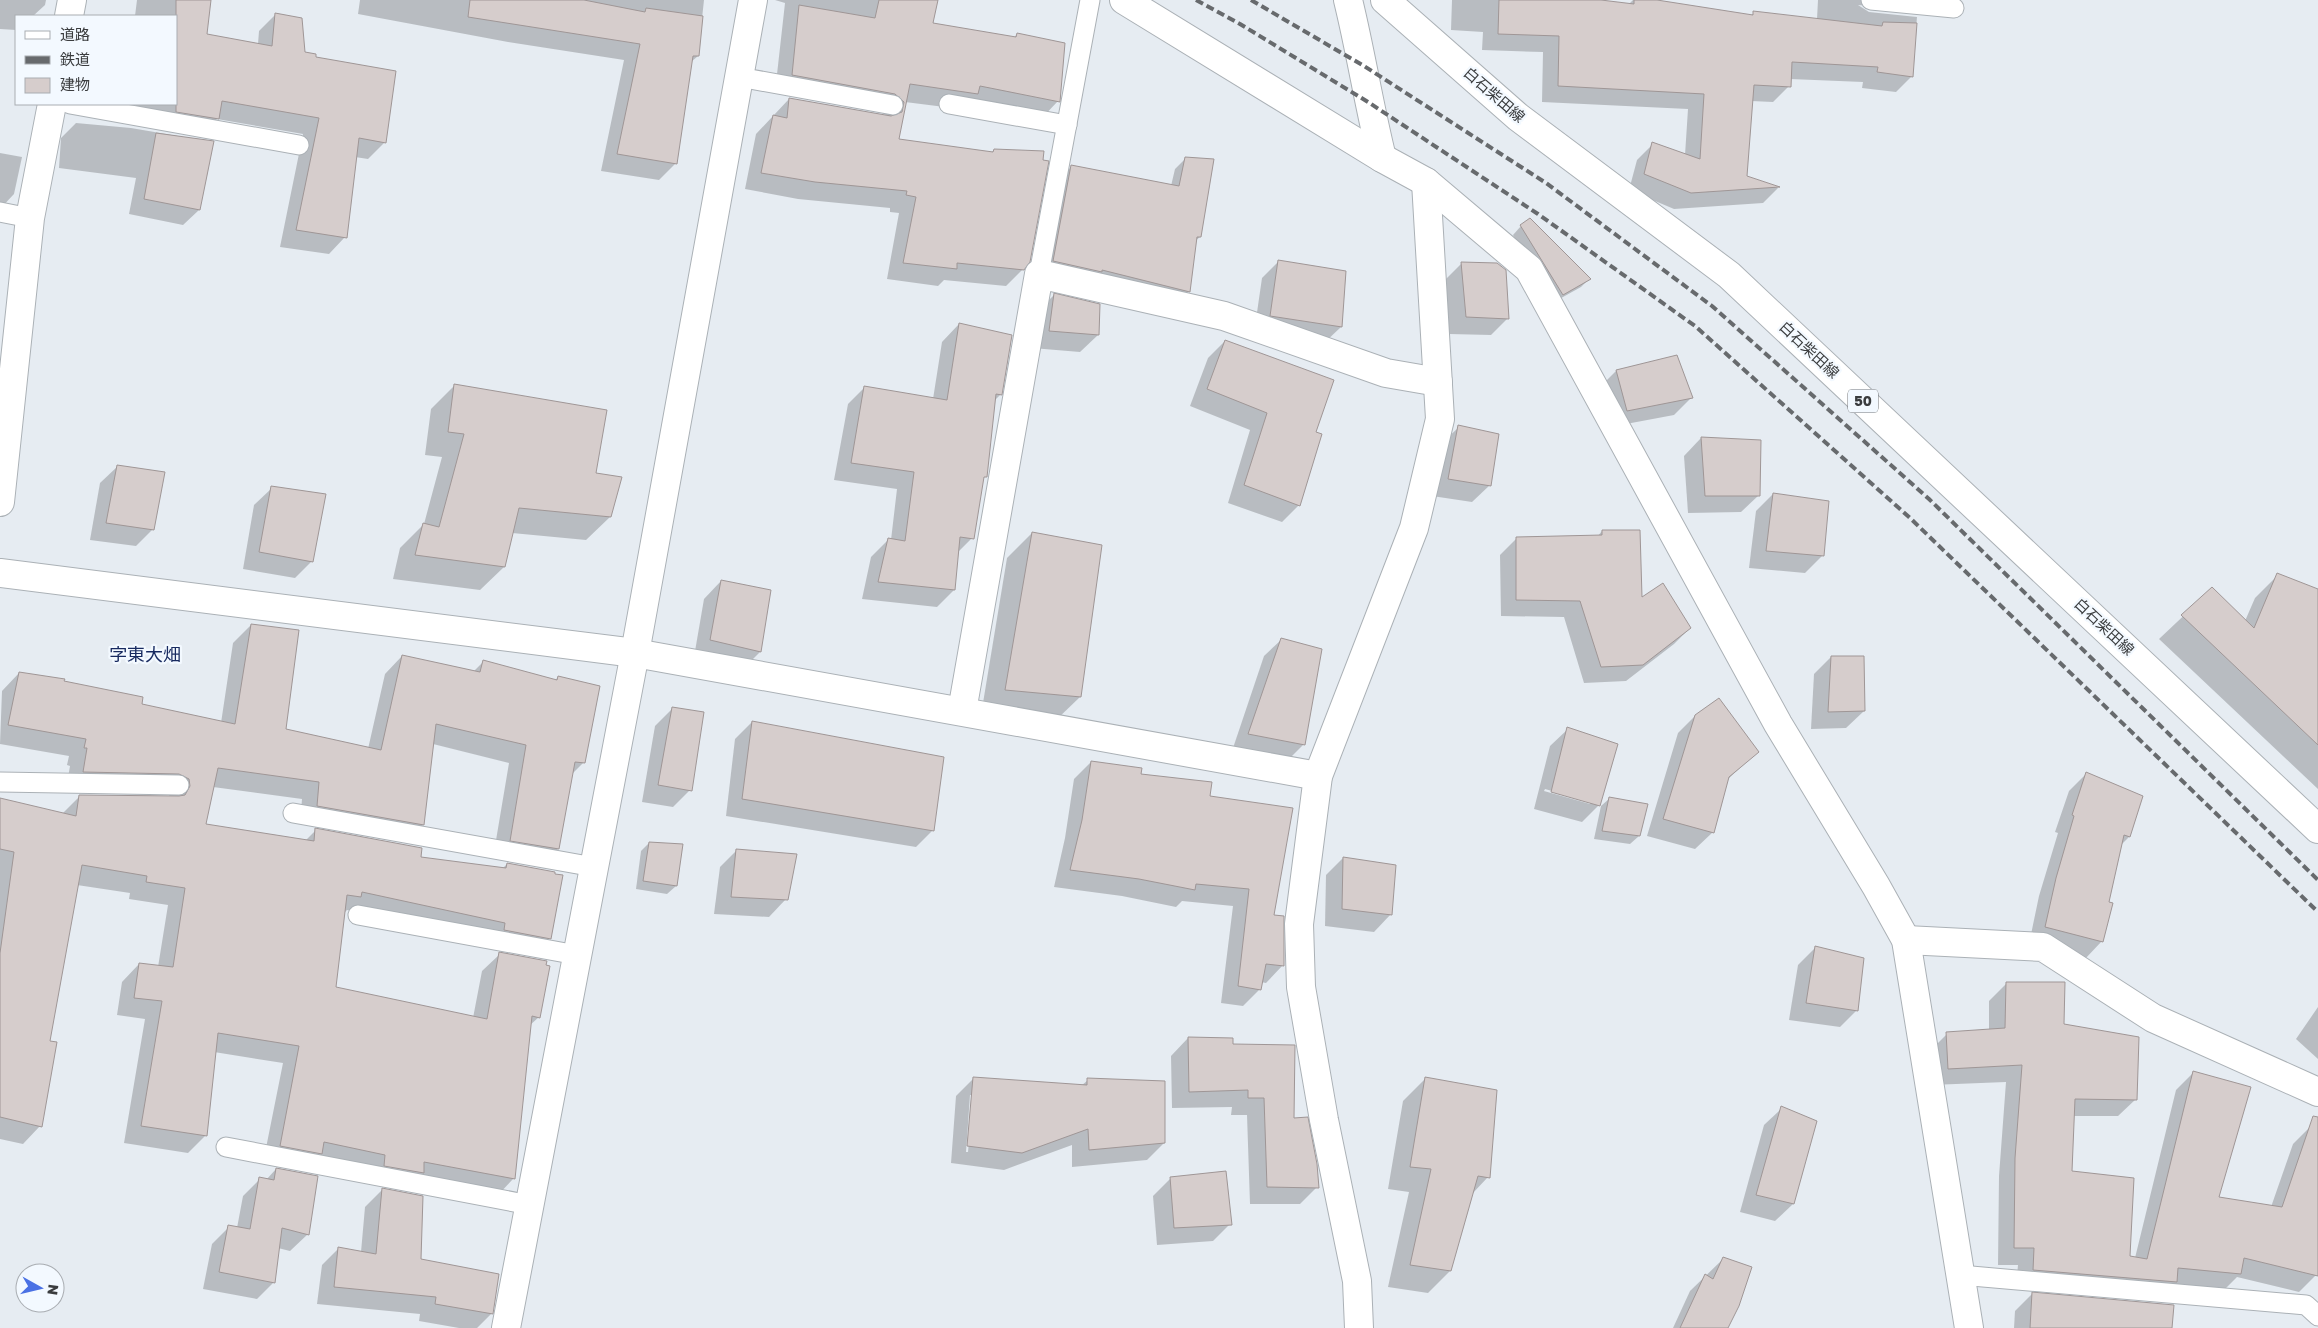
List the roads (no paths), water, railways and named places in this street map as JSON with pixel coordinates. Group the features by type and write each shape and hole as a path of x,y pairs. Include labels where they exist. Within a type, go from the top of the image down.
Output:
{"street":[{"path":"69,15 72,0"},
{"path":"1124,0 1382,158 1426,182 1529,269 1778,724 1876,886 1906,940 1969,1328"},
{"path":"1348,0 1382,158"},
{"name":"白石柴田線","path":"1385,0 1518,117 1729,275 2318,829"},
{"path":"506,1328 635,653 739,77 747,1"},
{"path":"0,502 30,218 52,105"},
{"path":"1359,1328 1357,1281 1324,1120 1301,988 1299,924 1318,776 1414,528 1440,419 1426,182"},
{"path":"962,711 1039,274 1224,316 1386,373 1438,382"},
{"path":"0,573 635,653 1318,776"},
{"path":"1906,940 2043,947 2153,1018 2318,1092"}],"lane":[{"path":"1039,274 1090,0"},
{"path":"1870,0 1954,8"},
{"path":"739,77 893,105"},
{"path":"949,104 1067,125"},
{"path":"76,105 299,145"},
{"path":"0,212 30,218"},
{"path":"0,782 179,785"},
{"path":"293,813 594,867"},
{"path":"358,915 577,955"},
{"path":"226,1147 530,1205"},
{"path":"1960,1275 2306,1305 2318,1316"}],"railway":[{"path":"1196,0 1240,24 1368,102 1538,214 1695,326 1909,517 2318,912"},
{"path":"1251,0 1364,66 1546,183 1712,306 1929,499 2318,880"}],"district":[{"name":"字東大畑","path":"145,655"}]}
